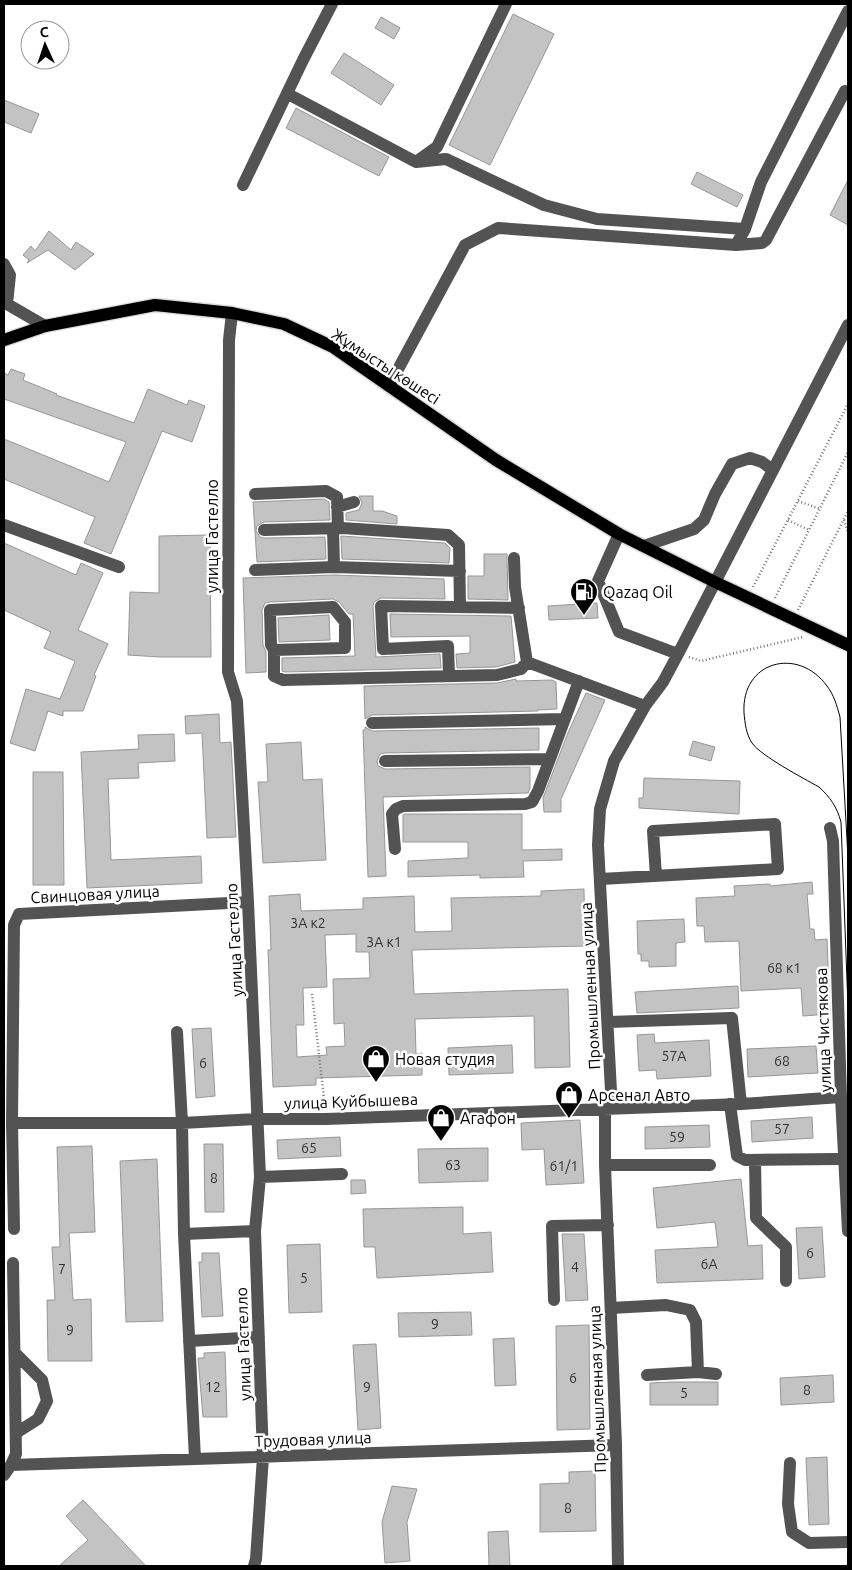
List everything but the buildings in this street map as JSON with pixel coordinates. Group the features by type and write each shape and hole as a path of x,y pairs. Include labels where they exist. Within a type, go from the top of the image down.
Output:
{"main road":[{"name":"Жұмысты көшесі","path":"4,340 45,326 155,305 232,313 284,324 333,347 496,460 619,534 848,645"}],"street":[{"path":"243,185 332,4"},
{"path":"416,162 437,147 506,4"},
{"path":"736,245 745,229 761,182 848,11"},
{"path":"389,386 465,245 498,228 736,245 762,243 766,240 845,91"},
{"path":"288,94 416,162 446,159 544,205 597,219 745,229"},
{"path":"4,264 10,275 6,304 45,326"},
{"name":"улица Гастелло","path":"232,313 229,350 228,672 237,701 260,1177 255,1231 263,1457 257,1564"},
{"name":"Промышленная улица","path":"618,1566 616,1445 605,1165 605,1109 611,1091 598,845 600,808 614,762 645,706 663,682 678,654 848,325"},
{"path":"644,546 694,528 704,520 715,494 732,464 750,458 762,462 773,470"},
{"path":"256,494 326,491 336,497 334,567"},
{"path":"337,508 354,502"},
{"path":"4,525 118,567"},
{"path":"264,530 335,528 448,535 460,546 460,607"},
{"path":"619,534 598,581 619,632 678,654"},
{"path":"514,558 515,587 527,662"},
{"path":"255,570 334,567 460,571"},
{"path":"449,676 448,646 383,648 381,606 518,608"},
{"path":"274,650 345,648 345,622 333,607 270,610 271,645 274,650 274,676 283,680 497,674 521,669 527,662"},
{"path":"527,662 645,706"},
{"path":"395,849 392,814 396,809 403,806 525,804 532,802 538,792 579,681"},
{"path":"372,723 565,719"},
{"path":"385,761 550,759"},
{"path":"600,878 656,876 778,869 775,824 653,830 656,876"},
{"name":"улица Чистякова","path":"830,828 833,841 841,1096 848,1231"},
{"name":"Свинцовая улица","path":"14,1229 7,1124 14,925 19,914 248,902"},
{"path":"608,1022 732,1018 737,1156 745,1160 836,1159"},
{"path":"177,1032 182,1123 184,1234 195,1459"},
{"name":"улица Куйбышева","path":"7,1124 182,1123 257,1119 326,1119 736,1104 841,1096"},
{"path":"755,1160 756,1218 786,1247 786,1281"},
{"path":"605,1165 710,1165"},
{"path":"260,1177 342,1174"},
{"path":"554,1300 552,1226 608,1225"},
{"path":"184,1234 255,1231"},
{"path":"7,1470 16,1454 13,1263"},
{"path":"611,1308 666,1305 690,1310 696,1322 698,1372"},
{"path":"189,1342 259,1337"},
{"path":"15,1353 42,1380 47,1401 38,1420 16,1433"},
{"path":"647,1375 698,1372 716,1374"},
{"name":"Трудовая улица","path":"7,1470 195,1459 616,1445"},
{"path":"790,1463 788,1504 792,1532 809,1543 848,1542"}],"path":[{"path":"748,598 848,404"},
{"path":"770,608 848,452"},
{"path":"798,501 820,509"},
{"path":"793,619 848,511"},
{"path":"788,520 809,530"},
{"path":"844,520 848,532"},
{"path":"678,654 701,661 821,632"},
{"path":"312,994 326,1119"}],"tram line":[{"path":"848,857 840,717 832,693 815,674 801,666 787,663 774,665 761,671 752,681 746,695 744,713 746,728 752,743 764,754 819,787 833,803 841,822 848,1007"}],"place":[{"name":"Qazaq Oil","path":"584,616"},
{"name":"Новая студия","path":"376,1083"},
{"name":"Арсенал Авто","path":"569,1119"},
{"name":"Агафон","path":"441,1142"}]}
